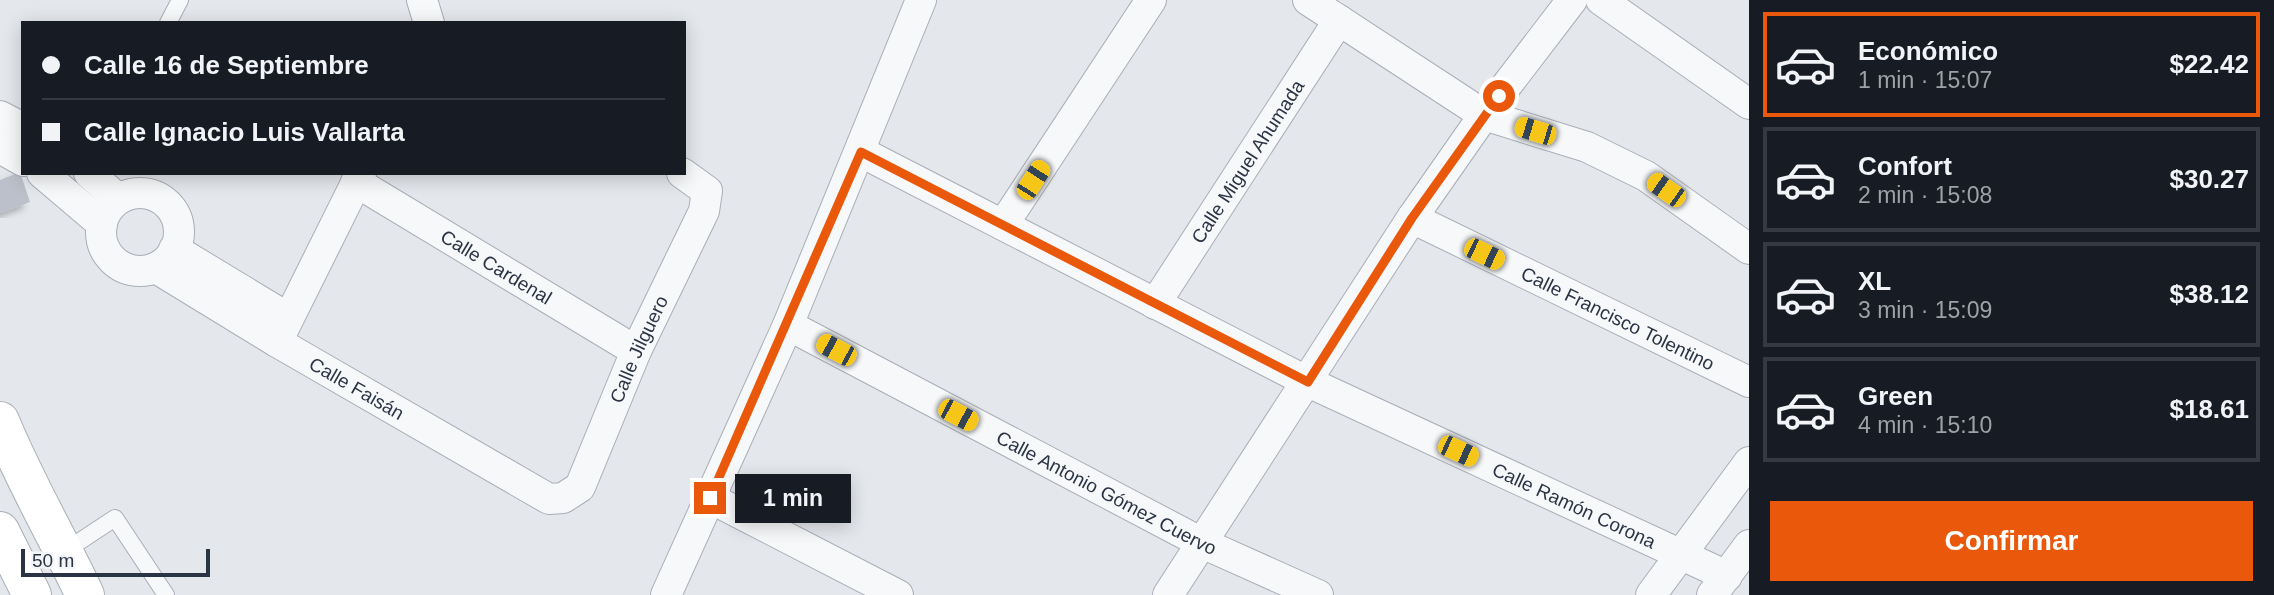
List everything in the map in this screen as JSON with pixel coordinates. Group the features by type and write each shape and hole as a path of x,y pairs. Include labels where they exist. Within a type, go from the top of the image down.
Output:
{"main road":[{"path":"0,421 24,480 65,551 85,595"},
{"path":"0,531 32,595"}],"street":[{"path":"422,0 428,21"},
{"path":"666,595 788,325 921,0"},
{"path":"1003,225 1151,0"},
{"path":"1308,0 1484,115 1587,148 1646,176 1749,249"},
{"path":"1168,595 1412,218 1484,115 1572,0"},
{"path":"1601,0 1749,104"},
{"name":"Calle Miguel Ahumada","path":"1155,303 1339,20"},
{"path":"0,116 21,127"},
{"path":"0,148 21,160"},
{"name":"Calle Ramón Corona","path":"861,152 1308,382 1682,554 1719,585"},
{"path":"44,175 102,224"},
{"path":"91,175 118,199"},
{"name":"Calle Jilguero","path":"563,498 580,487 636,351 704,211 707,191 685,175"},
{"path":"282,330 358,178"},
{"name":"Calle Cardenal","path":"358,178 636,351"},
{"path":"144,192 154,194 169,204 177,221 165,258 139,272 116,264 102,242 102,224 108,210 118,199 144,192"},
{"name":"Calle Francisco Tolentino","path":"1412,218 1749,382"},
{"name":"Calle Faisán","path":"165,258 549,499 563,498"},
{"name":"Calle Antonio Gómez Cuervo","path":"788,325 1202,543 1318,595"},
{"path":"1651,595 1749,462"},
{"path":"710,498 898,595"},
{"path":"1719,585 1749,545"}],"lane":[{"path":"169,21 180,0"},
{"path":"65,551 115,518 166,595"}],"building":[{"path":"20,172 30,202 0,213 0,180"}],"route":[{"path":"710,498 788,325 861,152 1308,382 1412,218 1499,96"}]}
